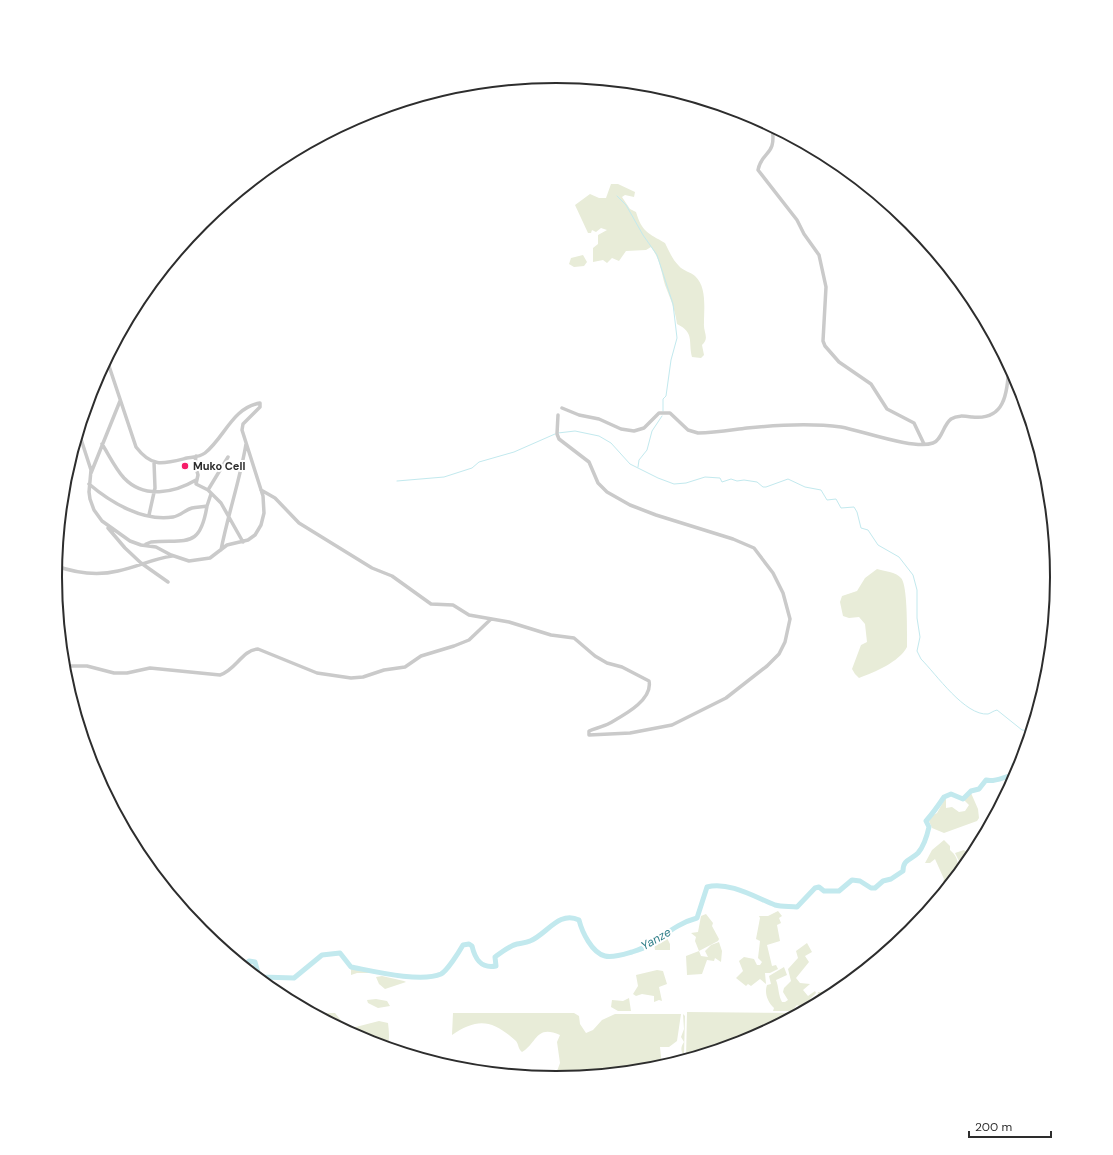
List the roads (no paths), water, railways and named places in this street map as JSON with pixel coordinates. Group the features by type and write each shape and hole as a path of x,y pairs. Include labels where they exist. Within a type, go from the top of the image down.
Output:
{"street":[{"path":"773,133 774,140 772,150 761,163 758,170 798,221 804,234 819,255 827,294 823,343 835,358 871,384 887,409 914,423 924,444"},
{"path":"105,524 130,541 141,545 156,547 185,561 196,561 210,558 227,545 243,542 251,538 261,525 264,506 261,490 242,430 243,424 258,410 260,403 236,415 205,452 196,456 169,462 154,462 143,456 136,447 109,367"},
{"path":"562,408 579,415 599,419 621,429 634,431 644,428 659,413 670,413 688,430 698,433 783,426 833,427 892,440 924,444 934,443 938,440 945,425 952,418 961,416 984,417 996,413 1002,404 1007,375"},
{"path":"120,400 91,474 89,492 94,510 116,539 141,563 168,582"},
{"path":"261,490 275,498 299,523 372,568 392,576 428,603 452,605 469,615 509,622 551,635 578,639 595,656 607,663 622,667 649,681 648,694 640,703 609,724 589,731 588,734 593,736 630,734 672,725 726,698 767,666 779,654 785,642 790,619 788,608 773,573 754,548 733,539 656,515 607,492 598,483 590,462 559,439 557,434 558,415"},
{"path":"82,441 91,474"},
{"path":"221,550 228,513 235,491 246,443"},
{"path":"102,444 124,478 132,484 154,491 167,492 177,490 196,480"},
{"path":"196,456 195,464 198,475 196,480 198,486 208,490 228,513 243,542"},
{"path":"208,490 228,457"},
{"path":"149,515 154,491 154,462"},
{"path":"89,484 104,496 136,513 166,518 174,517 192,508 207,506"},
{"path":"145,545 151,542 188,540 195,537 204,524 211,494"},
{"path":"62,568 84,573 102,574 173,556"},
{"path":"70,666 87,666 114,673 127,673 150,668 220,675 226,673 235,666 248,652 258,649 317,673 351,678 363,677 384,670 400,668 420,656 469,640 491,619"}],"waterway":[{"path":"617,196 626,205 643,235 657,255 673,304 677,338 671,360 666,396 663,399 663,411"},
{"path":"638,467 639,460 647,450 652,431 662,416"},
{"path":"558,433 575,431 599,436 611,443 630,464 674,484 686,483 705,477 720,478 722,482 731,479 737,481 744,480 757,482 763,487 766,487 788,479 805,487 821,490 827,500 836,499 841,508 854,507 857,512 861,528 868,530 878,545 899,557 913,575 917,590 917,618 920,637 917,651 921,659 952,693 970,708 979,713 988,714 997,710 1022,730 1027,731"},
{"path":"397,481 444,477 472,468 479,462 514,452 555,434"},
{"name":"Yanze","path":"265,977 294,978 322,955 340,953 351,967 409,977 432,976 444,972 463,945 469,944 472,946 477,959 486,966 491,967 496,966 495,957 506,949 536,938 553,924 565,918 579,920 588,941 600,954 605,956 622,955 645,947 678,926 697,918 707,887 724,886 750,894 775,905 797,907 815,888 819,887 824,891 839,891 852,880 860,881 871,888 875,888 883,881 891,879 903,871 904,864 918,853 925,841 929,827 926,821 944,797 951,794 963,799 971,791 979,789 986,780 997,780 1009,776"},
{"name":"Yanze","path":"247,963 249,961 255,962 258,972"}],"place":[{"name":"Muko Cell","path":"185,466"}]}
